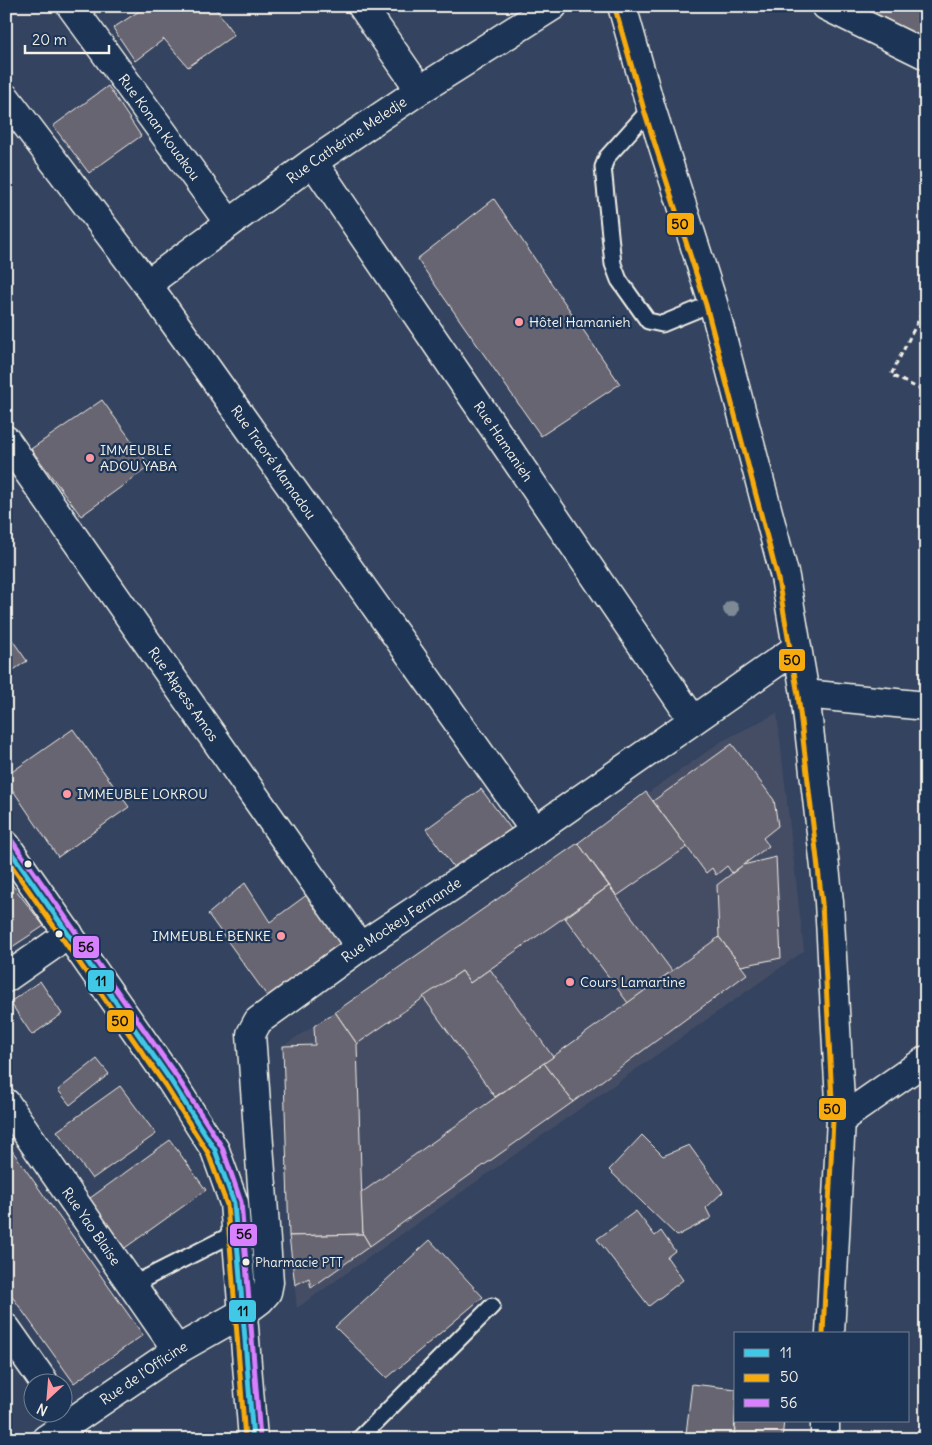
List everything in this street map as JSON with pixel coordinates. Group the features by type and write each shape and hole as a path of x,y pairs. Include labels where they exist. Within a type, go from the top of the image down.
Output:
{"street":[{"name":"Rue Konan Kouakou","path":"71,6 229,223"},
{"path":"362,6 420,90"},
{"name":"Rue Cathérine Meledje","path":"147,284 313,162 420,90 553,6"},
{"path":"622,6 651,108 713,302 785,577 805,694 830,902 841,1119 830,1332"},
{"path":"826,6 926,55"},
{"name":"Rue Traoré Mamadou","path":"6,98 147,284 535,831"},
{"name":"Rue Hamanieh","path":"313,162 693,720"},
{"name":"Rue Akpess Amos","path":"6,440 360,947"},
{"name":"Rue Mockey Fernande","path":"244,1312 267,1292 269,1282 251,1034 258,1021 360,947 535,831 797,648"},
{"path":"805,694 926,706"},
{"path":"6,845 171,1081 215,1150 234,1203 253,1439"},
{"path":"6,978 69,934"},
{"path":"841,1119 926,1060"},
{"name":"Rue Yao Blaise","path":"6,1103 177,1350"},
{"name":"Rue de l'Officine","path":"72,1414 244,1312"},
{"path":"6,1328 37,1372"},
{"name":"Rue de l'Officine","path":"46,1439 62,1422"},
{"path":"824,1439 825,1422"}],"lane":[{"path":"651,108 607,157 602,167 613,264 619,280 648,321 653,324 662,324 713,302"},
{"path":"132,1285 237,1232"},
{"path":"359,1439 492,1306"}],"path":[{"path":"926,304 891,374 926,392"}],"shaded area":[{"name":"Cours Lamartine","path":"777,713 804,951 297,1308 289,1236 283,1046 335,1012 722,741"}],"building":[{"path":"147,6 214,6 234,35 188,67 164,39 135,61 113,28"},
{"path":"861,6 926,6 926,39"},
{"path":"108,86 141,136 89,173 53,126"},
{"name":"Hôtel Hamanieh","path":"494,199 620,384 541,436 417,259"},
{"name":"IMMEUBLE ADOU YABA","path":"102,400 150,466 81,516 31,449"},
{"path":"6,631 27,661 6,675"},
{"name":"IMMEUBLE LOKROU","path":"73,729 129,807 58,857 6,780 6,776"},
{"path":"732,744 774,800 778,826 763,838 769,846 732,873 727,866 716,875 712,868 706,873 653,801"},
{"path":"481,789 514,833 457,872 426,829"},
{"path":"646,792 687,847 617,896 578,843"},
{"path":"578,843 609,886 470,983 462,971 357,1044 335,1012"},
{"path":"776,857 781,958 741,966 719,937 717,885 743,865"},
{"path":"6,877 44,926 6,951"},
{"name":"IMMEUBLE BENKE","path":"245,883 270,922 312,891 346,950 270,1000 208,914"},
{"path":"609,886 672,971 628,1003 565,918"},
{"path":"719,937 747,974 573,1102 544,1063"},
{"path":"490,969 553,1057 495,1097 423,997 462,971 470,983"},
{"path":"40,981 62,1014 32,1035 10,1002"},
{"path":"335,1012 357,1044 363,1234 289,1236 283,1046 315,1045 314,1026"},
{"path":"97,1059 109,1074 70,1105 58,1090"},
{"path":"544,1063 573,1102 370,1246 363,1234 361,1193"},
{"path":"120,1086 156,1134 92,1179 57,1131"},
{"path":"642,1135 663,1156 689,1145 723,1192 706,1208 711,1218 677,1236 609,1170"},
{"path":"170,1140 206,1190 122,1250 86,1201"},
{"path":"6,1142 143,1335 74,1383 72,1372 66,1372 6,1288"},
{"path":"636,1211 655,1236 661,1231 675,1251 667,1257 683,1280 649,1306 597,1239"},
{"path":"363,1234 370,1246 311,1288 309,1278 295,1285 289,1236"},
{"path":"430,1240 483,1297 387,1378 335,1327"},
{"path":"692,1384 734,1389 734,1439 686,1434"},
{"path":"926,1413 926,1439 906,1439 906,1433 916,1436"},
{"path":"735,1422 784,1422 782,1439 734,1439"},
{"path":"686,1434 732,1439 686,1439"}],"transit line":[{"name":"50","path":"615,8 644,110 706,305 778,579 798,695 822,903 833,1119 823,1332"},
{"name":"56","path":"12,841 177,1077 222,1147 241,1202 260,1438"},
{"name":"11","path":"6,845 171,1081 215,1150 234,1203 253,1439"},
{"name":"50","path":"6,858 165,1085 208,1153 227,1205 245,1439"}],"place":[{"name":"Hôtel Hamanieh","path":"519,322"},
{"name":"IMMEUBLE ADOU YABA","path":"90,458"},
{"name":"IMMEUBLE LOKROU","path":"67,794"},
{"name":"IMMEUBLE BENKE","path":"281,936"},
{"name":"Cours Lamartine","path":"570,982"},
{"name":"Pharmacie PTT","path":"246,1262"}]}
